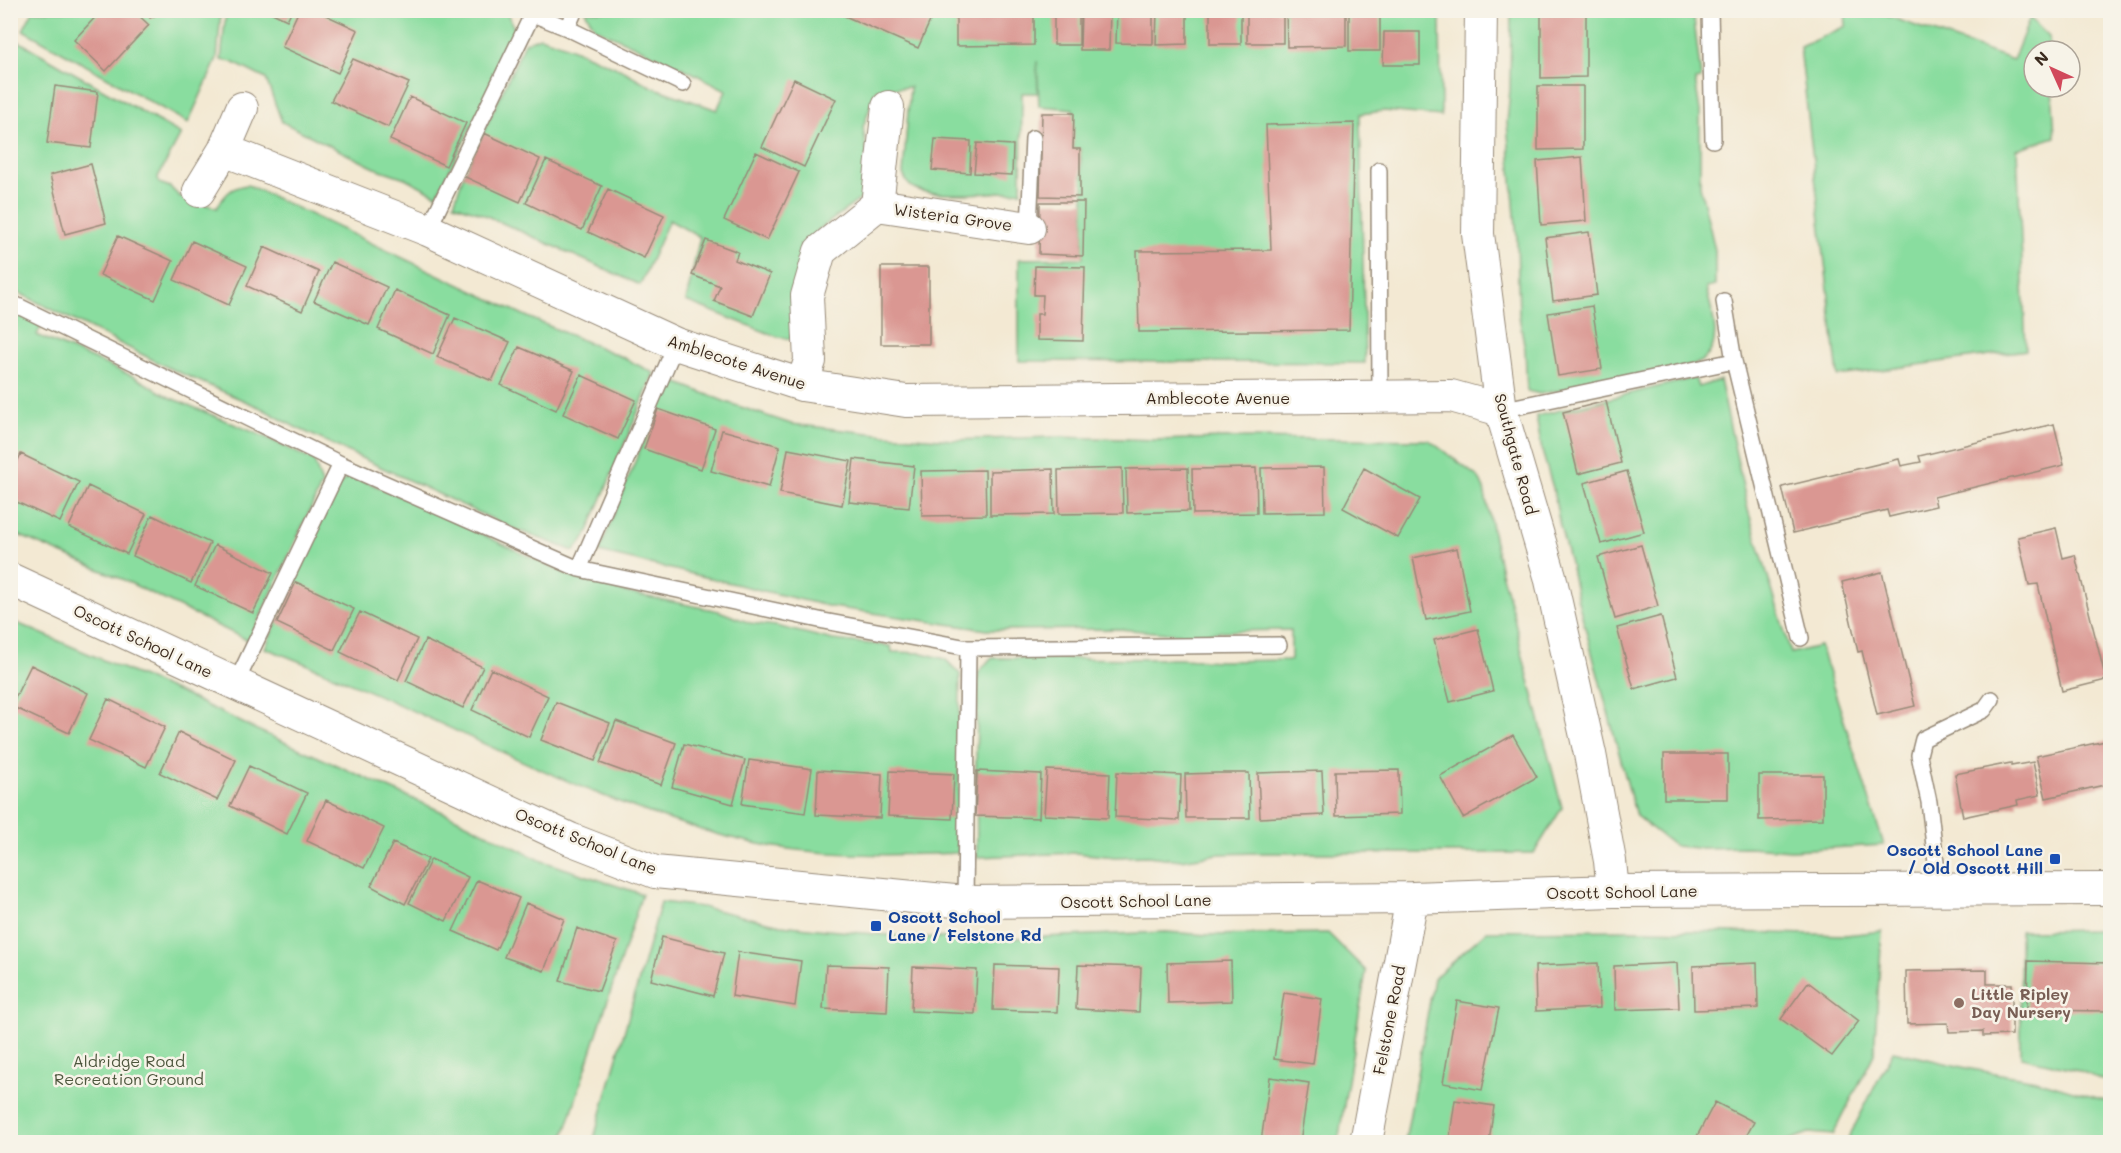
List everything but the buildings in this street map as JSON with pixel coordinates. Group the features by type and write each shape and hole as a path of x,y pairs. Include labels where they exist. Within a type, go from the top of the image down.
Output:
{"street":[{"name":"Southgate Road","path":"1481,10 1478,234 1501,410 1550,576 1590,754 1610,861 1612,891"},
{"name":"Wisteria Grove","path":"802,385 810,361 807,296 820,251 877,206 888,107"},
{"path":"199,190 224,150 243,108"},
{"name":"Amblecote Avenue","path":"224,150 428,230 676,344 802,385 906,401 1451,396 1501,410"},
{"name":"Wisteria Grove","path":"877,206 1029,228"},
{"name":"Oscott School Lane","path":"10,579 570,839 655,872 965,902 1412,898 1612,891 2110,889"},
{"name":"Felstone Road","path":"1366,1143 1412,898"}],"lane":[{"path":"567,28 575,10"},
{"path":"1710,10 1713,140"},
{"path":"428,230 527,13 567,28 683,84"},
{"path":"1029,228 1033,138"},
{"path":"1379,170 1380,397"},
{"path":"1724,300 1734,361 1801,638"},
{"path":"10,302 341,464 579,569 824,621 968,648 1279,645"},
{"path":"579,569 676,344"},
{"path":"1501,410 1734,361"},
{"path":"235,685 341,464"},
{"path":"965,902 968,648"},
{"path":"1939,889 1929,802 1919,755 1923,739 1984,710 1992,699"}],"green space":[{"path":"1845,10 1873,11 2013,60 2030,18 2049,37 2049,39 2022,39 2022,99 2053,99 2055,137 2017,149 2026,350 1838,376 1800,47 1846,26"},
{"path":"33,11 221,11 217,59 188,123 23,30"},
{"path":"226,11 501,11 507,13 517,35 437,195 405,178 375,168 282,122 266,79 232,62 221,60"},
{"path":"585,11 1440,11 1441,116 1384,111 1360,114 1365,363 1019,361 1019,259 1083,258 1084,198 1080,149 1073,149 1073,109 1039,106 1037,61 1038,93 1022,93 1021,191 950,194 923,191 912,187 903,174 910,87 876,90 863,127 867,154 863,197 817,231 801,270 791,339 778,337 686,301 700,237 669,220 640,285 478,212 454,204 463,176 525,43 540,37 624,71 652,87 717,110 726,90 595,28"},
{"path":"1511,11 1693,11 1701,79 1695,80 1700,111 1700,186 1715,250 1715,286 1706,288 1715,335 1710,352 1698,363 1540,394 1527,391 1525,349 1519,316 1517,238 1507,123"},
{"path":"18,41 181,134 158,177 159,183 170,187 179,196 217,208 229,192 237,187 248,185 530,318 654,373 586,536 574,551 512,528 447,498 295,427 261,408 169,368 11,289 10,57"},
{"path":"10,312 42,324 37,335 135,377 169,397 265,437 314,461 322,484 249,641 124,580 11,532"},
{"path":"1695,378 1698,387 1720,380 1748,510 1791,653 1820,646 1884,845 1791,850 1675,846 1636,816 1578,601 1553,488 1542,451 1536,416"},
{"path":"668,379 791,424 886,435 953,440 1056,437 1157,440 1226,438 1429,440 1479,478 1484,489 1501,572 1562,808 1534,853 1257,853 1218,854 1181,860 1076,853 977,857 978,673 991,658 1291,660 1291,630 1226,631 1189,635 1119,629 987,630 832,607 599,552"},
{"path":"350,475 412,501 570,576 628,593 719,611 750,623 776,626 833,640 891,646 892,652 922,653 945,659 960,674 958,853 874,855 790,849 736,839 675,821 556,776 324,671 265,648 336,487"},
{"name":"Aldridge Road Recreation Ground","path":"10,620 189,697 257,730 454,817 542,861 642,894 562,1142 11,1142"},
{"path":"661,902 702,907 781,925 910,937 994,939 1166,932 1208,935 1328,933 1366,971 1338,1142 593,1142"},
{"path":"1648,930 1846,935 1882,931 1874,1054 1833,1135 1809,1133 1784,1142 1405,1142 1434,978 1487,931"},
{"path":"2110,930 2110,1083 2075,1069 2021,1057 2020,931"},
{"path":"1893,1051 1971,1069 2036,1080 2110,1102 2110,1142 1849,1142 1847,1141"}],"place":[{"name":"Oscott School Lane / Old Oscott Hill","path":"2055,859"},
{"name":"Oscott School Lane / Felstone Rd","path":"876,926"},
{"name":"Little Ripley Day Nursery","path":"1959,1003"}]}
